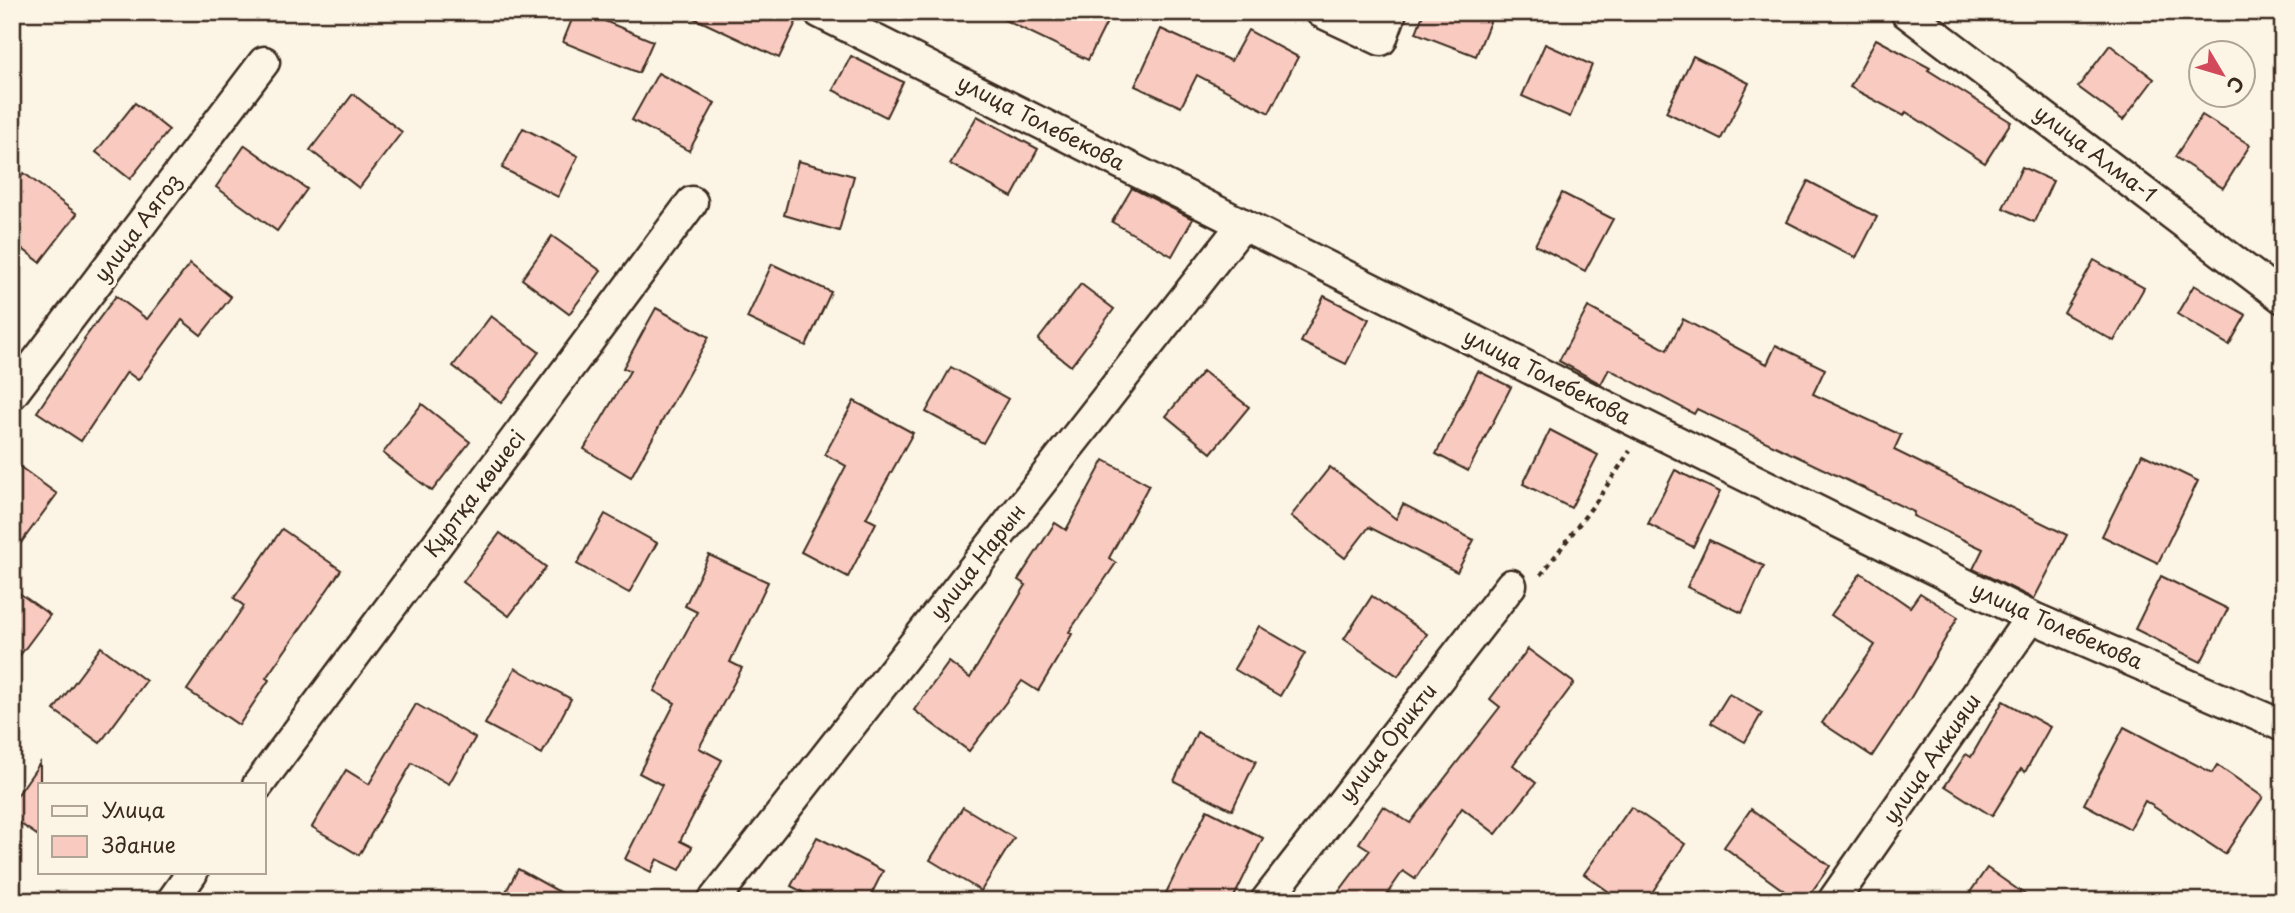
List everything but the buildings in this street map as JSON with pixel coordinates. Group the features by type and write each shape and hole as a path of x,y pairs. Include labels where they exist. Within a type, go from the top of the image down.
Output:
{"street":[{"name":"улица Толебекова","path":"819,12 2031,617 2283,726"},
{"path":"1321,12 1381,40 1391,12"},
{"name":"улица Алма-1","path":"1906,12 2283,298"},
{"name":"улица Аягоз","path":"12,394 264,62"},
{"name":"Құртқа көшесі","path":"259,783 692,202"},
{"name":"улица Нарын","path":"713,901 1243,224"},
{"name":"улица Орикти","path":"1266,901 1511,585"},
{"name":"улица Аккияш","path":"1833,901 2031,617"},
{"path":"172,901 191,874"}],"path":[{"path":"1511,585 1520,587 1533,584 1598,499 1645,426"}]}
